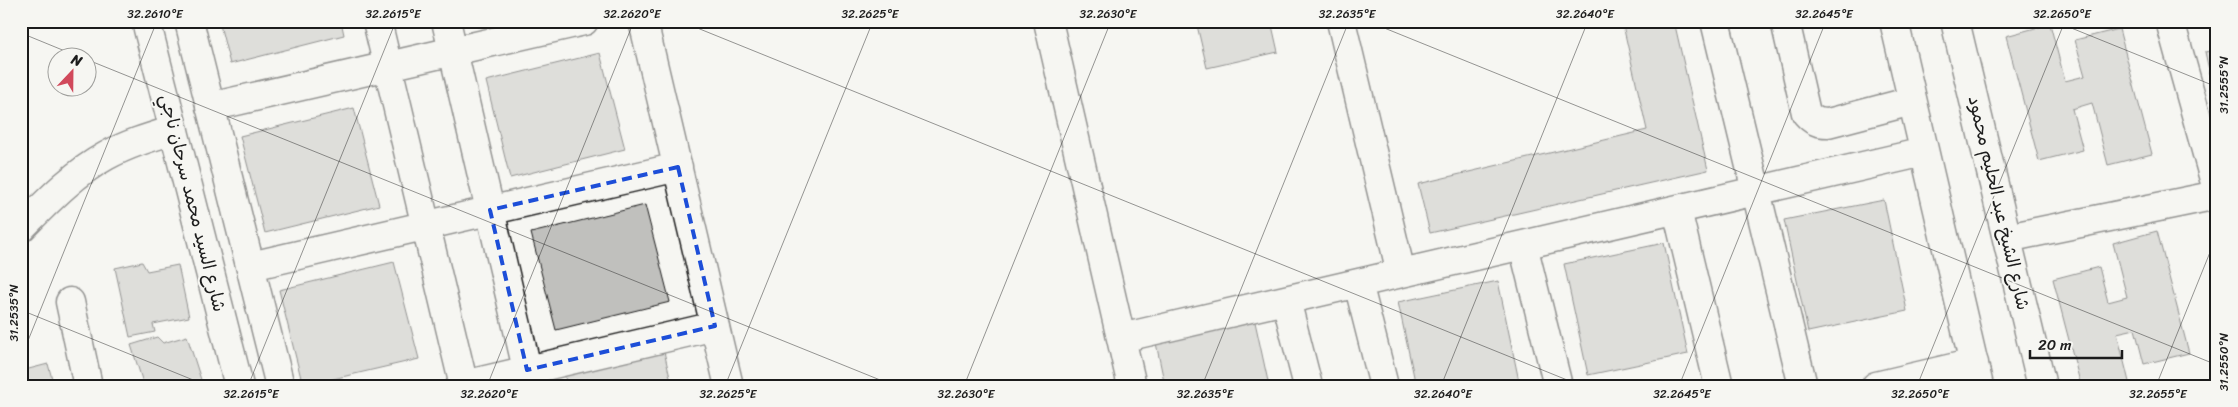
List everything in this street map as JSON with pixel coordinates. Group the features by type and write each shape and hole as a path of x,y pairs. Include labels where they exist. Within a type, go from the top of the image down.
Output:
{"street":[{"name":"شارع السيد محمد سرحان ناجي","path":"146,21 239,386"},
{"path":"189,21 280,386"},
{"path":"377,21 463,385 529,378 715,326"},
{"path":"446,21 529,378"},
{"path":"210,107 584,21"},
{"path":"643,21 729,386"},
{"path":"1048,21 1132,386"},
{"path":"1341,21 1401,273"},
{"path":"1715,21 1804,386"},
{"path":"1784,21 1806,113 1812,120 1828,123 1912,101"},
{"path":"1876,386 1977,374 1894,21"},
{"path":"2170,21 2208,125 2217,190"},
{"name":"شارع الشيخ عبد الحليم محمود","path":"1959,22 2042,386"},
{"path":"21,228 76,176 106,156 139,140 174,130"},
{"path":"1121,338 1924,152"},
{"path":"251,266 678,167"},
{"path":"2007,238 2217,195"},
{"path":"1677,210 1718,386"},
{"path":"1523,245 1558,386"},
{"path":"1358,283 1384,386"},
{"path":"1286,300 1308,386"},
{"path":"70,302 88,386"}],"highlighted area":[{"path":"678,167 715,326 527,370 490,210"}],"building":[{"path":"219,21 341,21 344,35 230,64"},
{"path":"1196,21 1271,21 1278,52 1207,68"},
{"path":"1622,21 1674,21 1708,170 1430,233 1418,184 1647,130"},
{"path":"2050,24 2065,81 2085,76 2075,40 2119,29 2152,154 2108,165 2092,103 2072,109 2083,150 2039,161 2006,36"},
{"path":"2217,50 2217,96 2215,97 2205,52"},
{"path":"600,53 625,149 510,178 486,81"},
{"path":"354,108 379,205 265,233 240,136"},
{"path":"1884,200 1907,311 1808,332 1784,220"},
{"path":"645,205 670,302 556,330 531,233"},
{"path":"2157,231 2189,353 2144,364 2135,329 2117,333 2130,386 2081,386 2053,279 2099,267 2108,302 2127,297 2113,243"},
{"path":"1664,243 1688,354 1588,375 1564,264"},
{"path":"142,262 147,271 178,265 189,317 153,324 155,332 130,337 115,268"},
{"path":"394,262 419,359 303,386 279,290"},
{"path":"1498,281 1520,386 1416,386 1398,302"},
{"path":"1255,322 1269,386 1165,386 1156,343"},
{"path":"187,336 203,386 144,386 131,345 157,337 163,343"},
{"path":"662,343 672,386 567,386 562,364"},
{"path":"48,364 54,386 21,386 21,371"}]}
